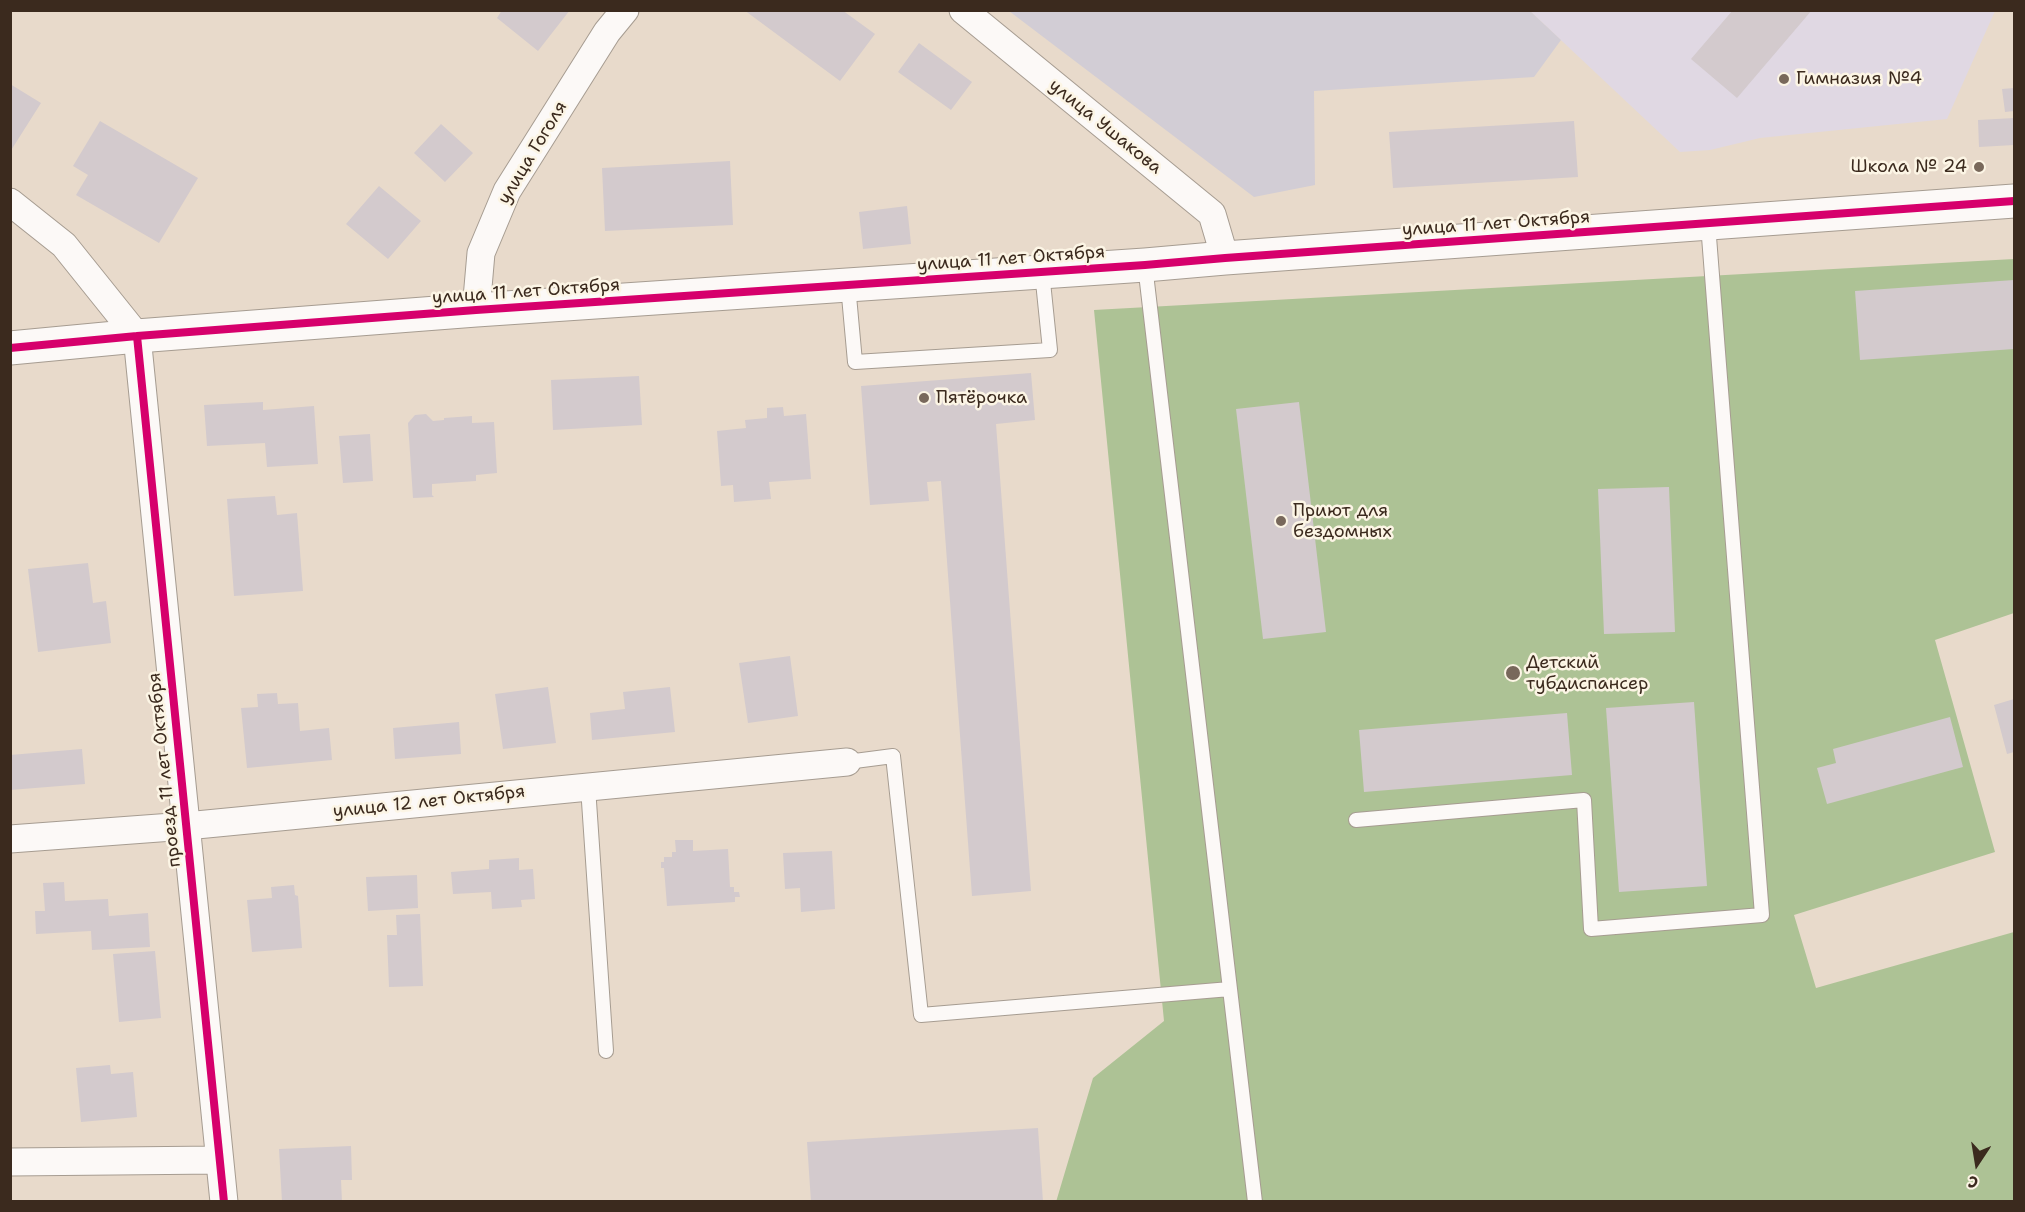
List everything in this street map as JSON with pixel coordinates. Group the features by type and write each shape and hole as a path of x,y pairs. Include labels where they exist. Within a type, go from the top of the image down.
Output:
{"street":[{"name":"улица Гоголя","path":"476,310 481,253 507,191 607,32 626,10"},
{"name":"улица Ушакова","path":"963,10 1212,214 1226,258"},
{"name":"улица 11 лет Октября","path":"10,348 476,310 1145,265 2014,201"},
{"path":"10,202 64,245 137,336"},
{"name":"проезд 11 лет Октября","path":"137,336 224,1202"},
{"name":"улица 12 лет Октября","path":"10,839 186,826 847,762"},
{"path":"10,1162 219,1160"}],"lane":[{"path":"1356,820 1584,800 1591,929 1762,915 1708,224"},
{"path":"1145,265 1255,1202"},
{"path":"848,285 855,362 1050,350 1042,272"},
{"path":"847,762 892,756 921,1015 1230,989"},
{"path":"588,787 606,1051"}],"shaded area":[{"path":"1009,11 1530,11 1561,40 1534,77 1314,91 1315,185 1254,197"},
{"name":"Гимназия №4","path":"1530,11 1995,11 1947,119 1760,138 1710,150 1680,152"}],"green space":[{"path":"2014,259 2014,613 1935,640 1995,852 1794,915 1816,988 2014,932 2014,1201 1056,1202 1093,1078 1164,1021 1094,310"}],"building":[{"path":"502,10 570,10 538,51 497,18"},
{"path":"744,10 842,10 875,34 840,81"},
{"path":"1733,10 1812,10 1737,98 1691,59"},
{"path":"919,43 972,82 951,110 898,72"},
{"path":"10,84 41,103 10,152"},
{"path":"2014,88 2014,111 2005,112 2002,89"},
{"path":"2014,118 2014,145 1979,147 1978,120"},
{"path":"100,121 198,178 159,243 76,195 88,175 73,166"},
{"path":"1574,121 1578,177 1393,188 1389,132"},
{"path":"441,124 473,153 445,182 414,153"},
{"path":"730,161 733,225 605,231 602,168"},
{"path":"379,186 421,221 388,259 346,224"},
{"path":"907,206 911,244 863,249 859,212"},
{"path":"2014,280 2014,349 1860,360 1855,291"},
{"path":"1031,373 1035,420 996,424 1031,891 972,896 941,481 927,482 929,501 870,505 861,386"},
{"path":"639,376 642,425 553,430 551,380"},
{"path":"263,402 263,410 314,406 318,464 267,467 265,443 207,446 204,405"},
{"name":"Приют для бездомных","path":"1299,402 1326,632 1263,639 1236,409"},
{"path":"783,407 784,416 806,414 811,479 769,482 771,499 734,502 733,485 721,486 717,431 746,428 745,420 767,418 767,408"},
{"path":"426,414 433,421 472,416 472,423 494,422 497,473 476,475 476,481 432,484 434,497 413,498 408,423 415,415"},
{"path":"370,434 373,481 343,483 339,436"},
{"path":"1669,487 1675,632 1604,634 1598,489"},
{"path":"275,496 277,515 297,513 303,591 234,596 227,499"},
{"path":"88,563 93,603 106,601 111,643 38,652 28,569"},
{"path":"790,656 798,716 748,723 739,663"},
{"path":"548,687 556,743 503,749 495,694"},
{"path":"670,687 675,732 592,740 590,713 625,709 623,692"},
{"path":"277,693 278,704 298,703 300,731 329,728 332,760 247,768 241,708 258,707 257,694"},
{"path":"2014,699 2014,752 2007,754 1994,705"},
{"name":"Детский тубдиспансер","path":"1694,702 1707,886 1619,892 1606,708"},
{"path":"1567,713 1572,775 1364,792 1359,730"},
{"path":"1950,717 1963,767 1827,804 1817,768 1836,763 1833,749"},
{"path":"459,722 461,754 395,759 393,728"},
{"path":"82,749 85,784 10,790 10,755"},
{"path":"675,840 693,840 693,851 728,849 730,887 734,887 734,892 739,892 740,897 735,897 735,902 667,906 664,868 661,868 661,862 664,862 664,857 672,857 672,852 676,852"},
{"path":"832,851 835,909 801,912 800,888 785,889 783,853"},
{"path":"519,858 519,870 533,869 535,899 521,900 522,907 492,909 491,892 453,894 451,872 489,869 489,860"},
{"path":"417,875 418,908 368,911 366,877"},
{"path":"64,882 65,901 108,899 109,916 148,913 150,947 92,950 91,931 36,934 35,911 45,911 43,883"},
{"path":"294,885 295,895 298,896 302,948 252,952 247,900 272,898 271,887"},
{"path":"420,914 423,986 389,987 387,935 397,935 396,915"},
{"path":"155,951 161,1018 119,1022 113,954"},
{"path":"110,1065 111,1074 133,1072 137,1117 81,1122 76,1068"},
{"path":"1038,1128 1043,1202 811,1202 807,1142"},
{"path":"351,1146 352,1180 341,1180 342,1202 282,1202 279,1149"}],"cycle path":[{"path":"10,348 476,310 1145,265 2014,201"},
{"path":"137,336 224,1202"}],"place":[{"name":"Гимназия №4","path":"1784,79"},
{"name":"Школа № 24","path":"1979,167"},
{"name":"Пятёрочка","path":"924,398"},
{"name":"Приют для бездомных","path":"1281,521"},
{"name":"Детский тубдиспансер","path":"1513,673"}]}
